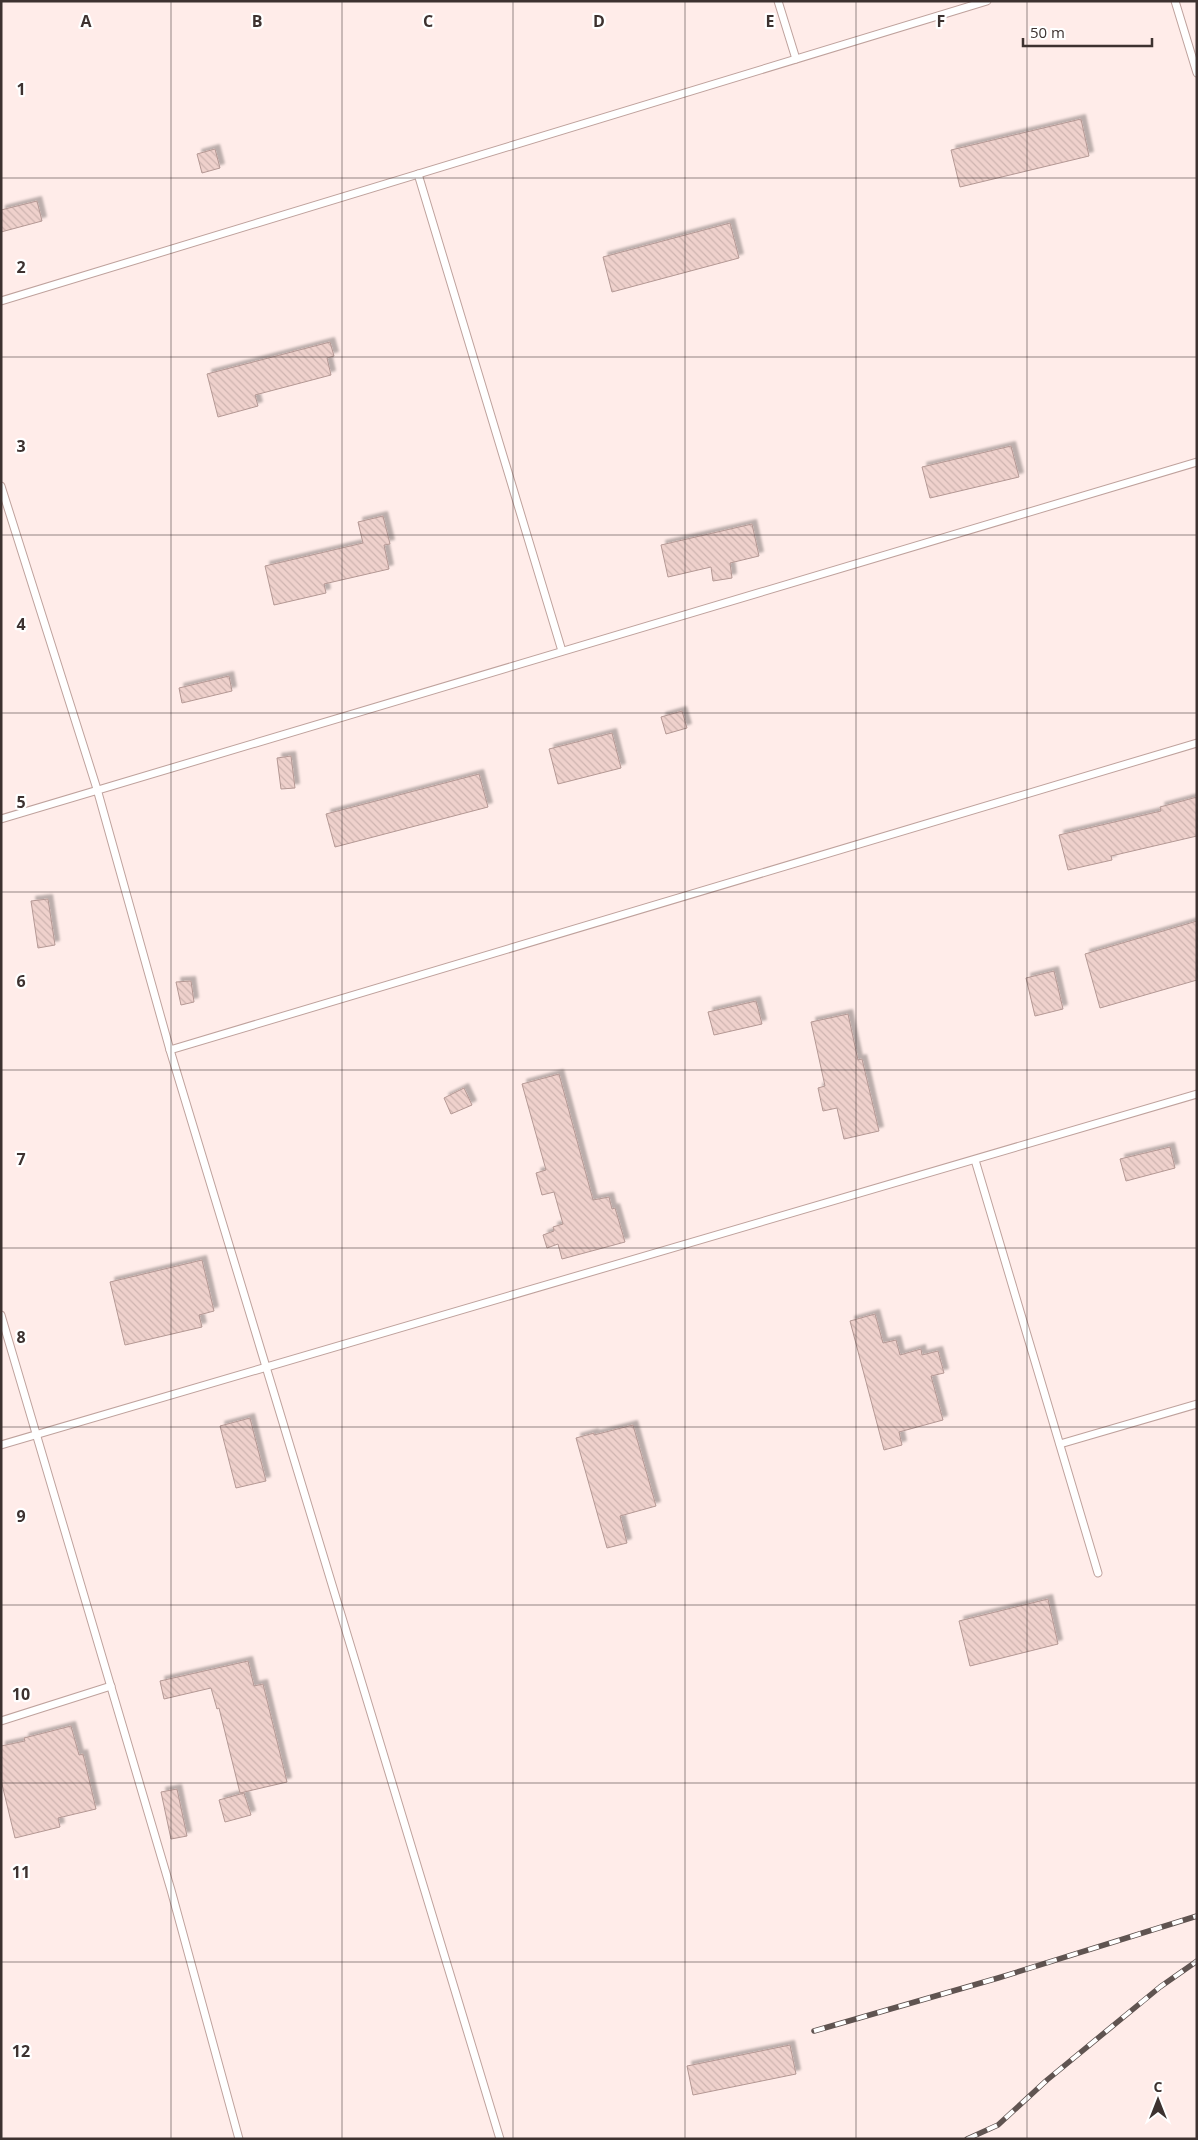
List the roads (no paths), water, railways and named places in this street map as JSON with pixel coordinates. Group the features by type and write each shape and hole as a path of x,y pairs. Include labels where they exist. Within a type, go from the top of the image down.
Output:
{"lane":[{"path":"778,1 796,59"},
{"path":"1,301 986,1"},
{"path":"1175,1 1197,73"},
{"path":"418,174 562,651"},
{"path":"1,819 1197,462"},
{"path":"1,486 97,789 170,1050 500,2139"},
{"path":"170,1050 1197,743"},
{"path":"1,1445 1197,1094"},
{"path":"975,1160 1098,1573"},
{"path":"1,1315 171,1890 239,2139"},
{"path":"1060,1444 1197,1404"},
{"path":"1,1721 111,1686"}],"railway":[{"path":"814,2031 998,1978 1197,1916"},
{"path":"967,2139 998,2125 1047,2080 1160,1987 1197,1961"}]}
